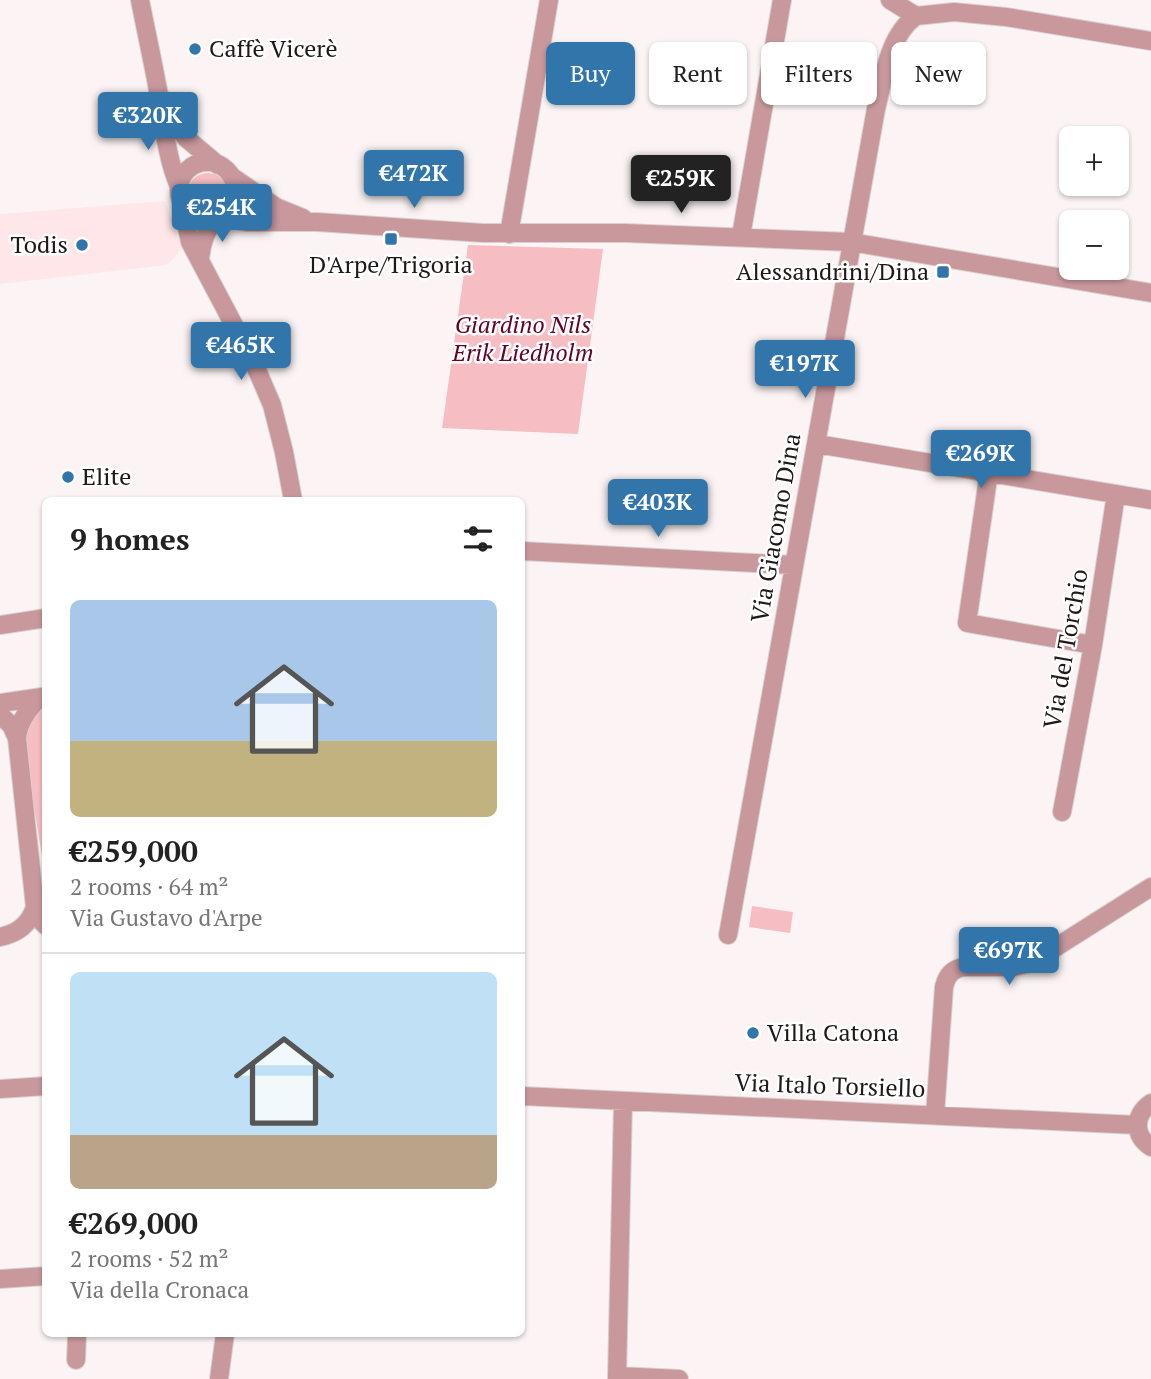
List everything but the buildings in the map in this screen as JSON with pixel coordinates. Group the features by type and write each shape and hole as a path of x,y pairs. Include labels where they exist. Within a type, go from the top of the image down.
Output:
{"street":[{"path":"140,0 170,163 186,210 193,215 237,221 317,222 509,234 593,232 852,242 1151,293"},
{"path":"509,234 549,0"},
{"path":"741,236 782,0"},
{"path":"890,0 916,16 1009,8 1151,41"},
{"name":"Via Giacomo Dina","path":"728,935 876,109 886,67 898,34 906,23 916,16"},
{"path":"161,106 183,134 224,171 234,185 231,204 225,212 216,217 205,233 200,261"},
{"path":"292,497 279,429 262,381 187,232 180,195 181,178 193,166 210,163 283,211 317,222"},
{"path":"817,444 1151,500"},
{"path":"989,472 967,623 1093,645"},
{"name":"Via del Torchio","path":"1062,812 1093,645 1116,494"},
{"path":"525,551 793,565"},
{"path":"0,625 42,619"},
{"path":"0,703 42,697"},
{"path":"42,698 30,707 21,721 17,738 35,906 42,922"},
{"path":"0,715 17,738"},
{"path":"935,1115 944,987 949,973 964,967 1012,967 1031,964 1151,887"},
{"path":"0,937 14,933 26,924 35,906"},
{"path":"0,1089 42,1086"},
{"name":"Via Italo Torsiello","path":"525,1096 1137,1125"},
{"path":"623,1101 618,1377 679,1379"},
{"path":"1151,1103 1143,1109 1137,1125 1142,1139 1151,1147"},
{"path":"0,1279 42,1276"},
{"path":"76,1360 77,1337"},
{"path":"219,1379 225,1337"}],"shaded area":[{"path":"165,201 182,249 167,265 0,284 0,214"}],"green space":[{"path":"208,173 223,179 229,194 223,209 208,215 193,209 187,194 193,179"},
{"name":"Giardino Nils Erik Liedholm","path":"468,245 603,249 578,434 442,428"},
{"path":"42,710 42,856 23,741 32,717"},
{"path":"752,906 793,912 790,933 749,927"}],"place":[{"name":"Caffè Vicerè","path":"195,49"},
{"name":"D'Arpe/Trigoria","path":"391,239"},
{"name":"Todis","path":"82,245"},
{"name":"Alessandrini/Dina","path":"943,272"},
{"name":"Elite","path":"68,477"},
{"name":"Villa Catona","path":"753,1033"}]}
